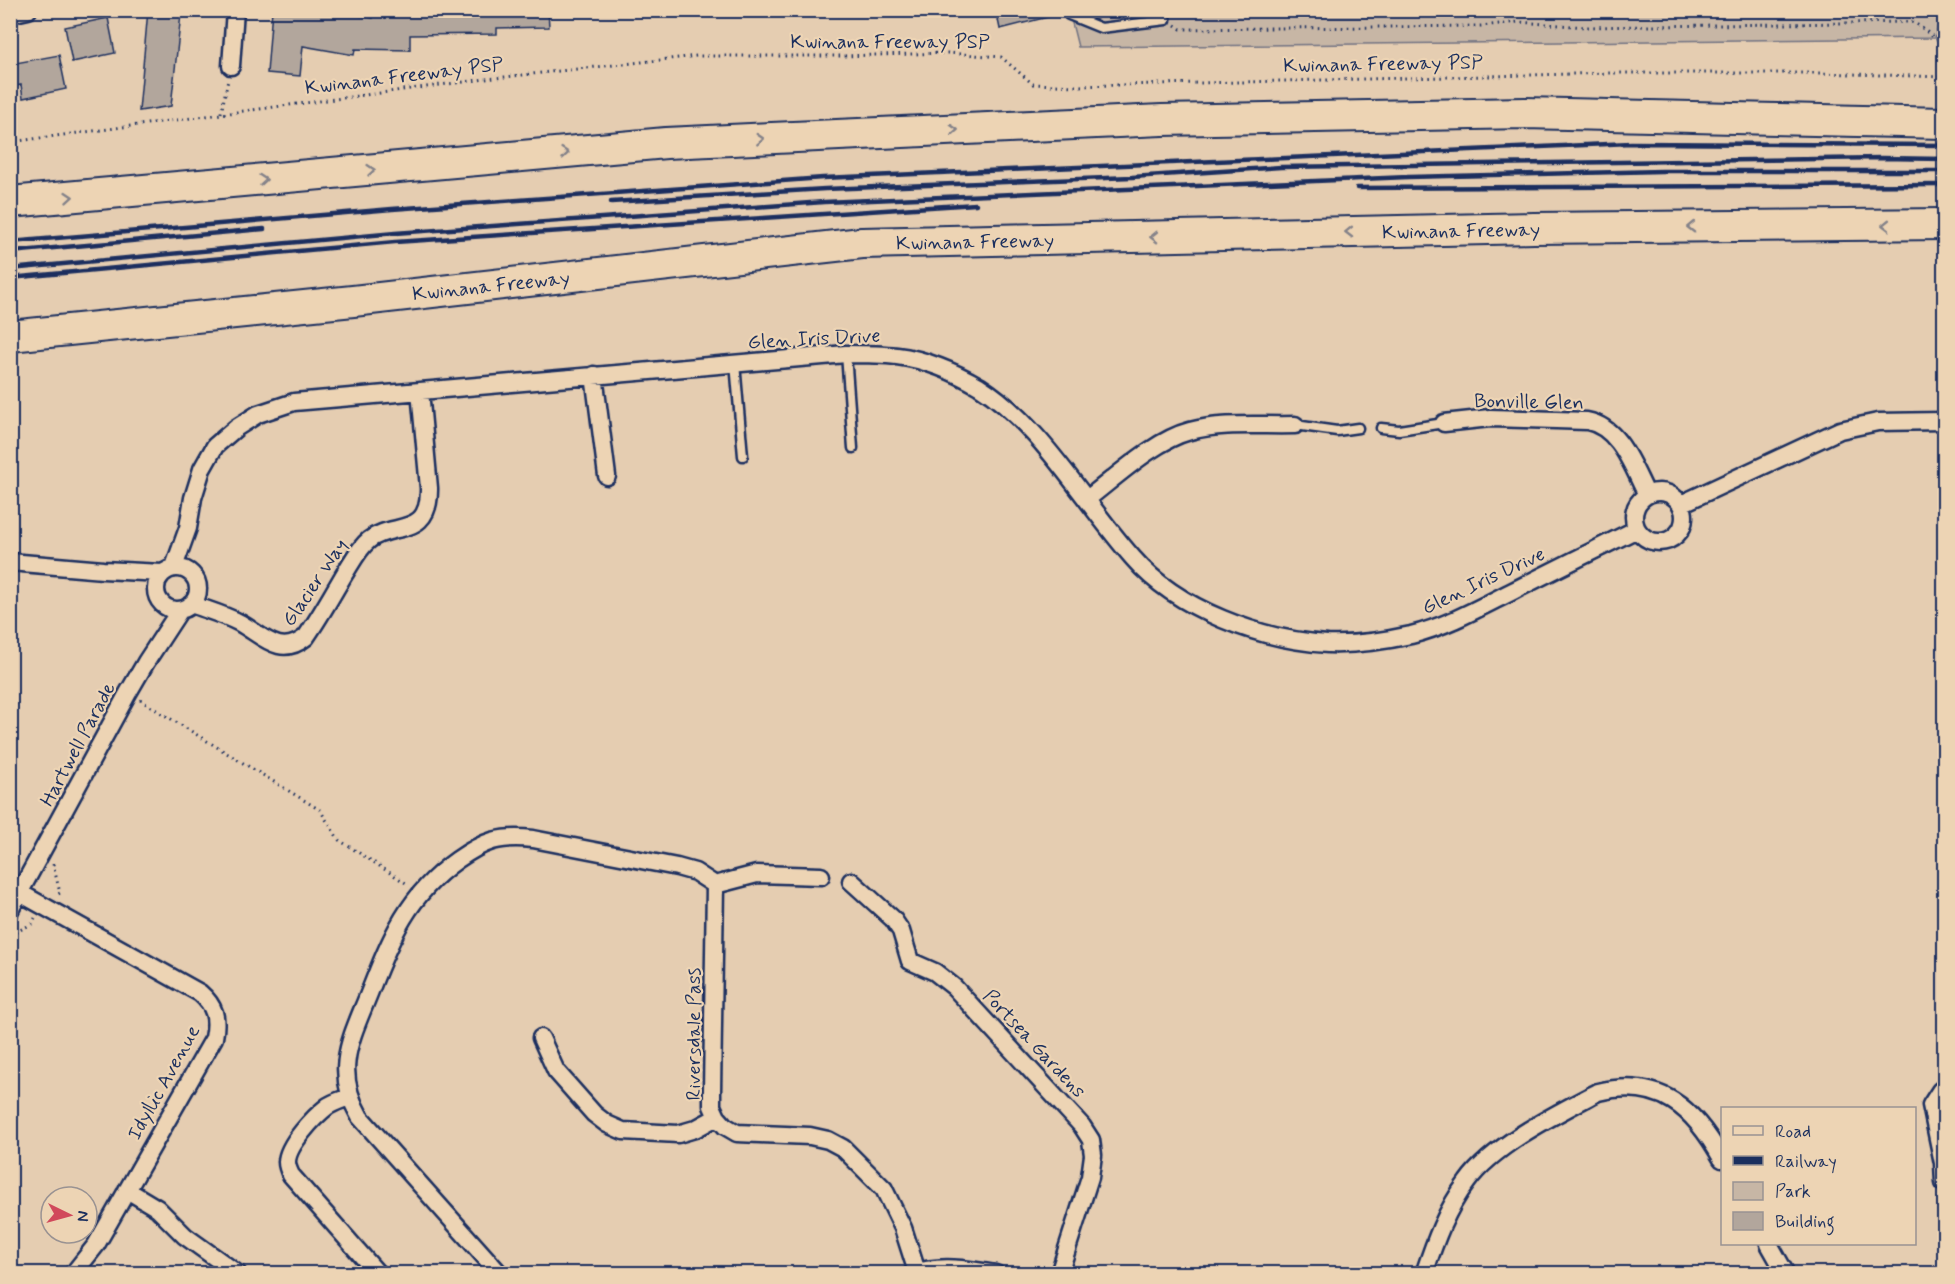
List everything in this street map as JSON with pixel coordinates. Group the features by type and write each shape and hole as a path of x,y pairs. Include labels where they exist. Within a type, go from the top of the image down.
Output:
{"highway":[{"path":"10,202 666,143 1150,121 1525,113 1944,123"},
{"name":"Kwinana Freeway","path":"10,336 353,301 862,243 1522,229 1944,224"},
{"path":"10,349 353,301"}],"street":[{"path":"10,14 28,10"},
{"path":"231,66 236,10"},
{"name":"Glen Iris Drive","path":"188,528 193,498 202,469 215,446 236,428 258,414 294,402 846,354 898,356 952,372 980,387 1023,422 1134,560 1166,587 1206,612 1288,640 1330,644 1370,642 1410,635 1446,625 1637,529"},
{"path":"594,375 607,476"},
{"name":"Glacier Way","path":"179,607 221,615 238,622 270,643 288,647 306,637 352,562 368,541 376,535 408,528 424,512 429,500 420,391"},
{"name":"Bonville Glen","path":"1444,423 1490,418 1598,423 1609,430 1619,442 1647,495"},
{"path":"1681,504 1840,430 1878,422 1944,421"},
{"path":"1087,499 1160,444 1182,434 1205,428 1295,425"},
{"path":"1666,492 1681,504 1683,524 1671,539 1662,542 1652,541 1637,529 1634,510 1639,501 1647,495 1666,492"},
{"path":"188,528 196,599 179,607 160,603 156,585 168,570 188,528"},
{"path":"10,562 103,570 186,569 195,579"},
{"path":"103,570 138,582 156,592"},
{"name":"Glacier Way","path":"195,579 221,615"},
{"name":"Hartwell Parade","path":"10,910 128,693 179,607"},
{"path":"500,1274 360,1117 346,1081 346,1057 352,1037 387,947 401,919 420,892 436,875 476,847 497,838 515,837 677,867 695,872 715,885 757,874 821,876"},
{"name":"Portsea Gardens","path":"851,881 893,919 901,931 910,961 935,972 954,987 1082,1126 1091,1140 1093,1155 1090,1177 1059,1274"},
{"name":"Riversdale Pass","path":"715,885 712,1106 717,1117 725,1126 737,1133 810,1136 828,1140 843,1148 884,1189 903,1228 914,1273"},
{"name":"Idyllic Avenue","path":"20,893 200,993 216,1013 217,1025 214,1038 96,1245 73,1274"},
{"path":"541,1038 556,1071 594,1114 607,1124 623,1131 678,1134 695,1129 717,1117"},
{"path":"1424,1274 1439,1231 1449,1211 1468,1180 1485,1162 1499,1149 1599,1092 1616,1087 1635,1087 1660,1094 1679,1103 1711,1138 1721,1157"},
{"path":"1944,1088 1931,1105 1943,1163 1944,1184"},
{"path":"350,1096 330,1105 316,1116 292,1146 286,1164 291,1175 378,1274"},
{"path":"127,1190 157,1208 186,1236 238,1274"},
{"path":"1770,1245 1786,1274"},
{"path":"914,1273 958,1268 996,1274"}],"lane":[{"path":"1067,10 1069,15 1101,28 1166,20"},
{"path":"846,354 853,448"},
{"path":"735,363 743,456"},
{"path":"1381,428 1399,430 1444,423"},
{"path":"1295,425 1337,431 1358,428"}],"path":[{"path":"1938,41 1944,14"},
{"path":"1166,20 1181,28 1481,26 1519,22 1586,27 1911,22 1917,24 1938,41 1944,42"},
{"name":"Kwinana Freeway PSP","path":"10,142 588,67 697,56 948,53 1001,57 1033,84 1076,86 1613,73 1820,73 1944,77"},
{"path":"221,113 231,66"},
{"path":"128,693 320,810 339,840 420,892"},
{"path":"10,935 32,924 35,918"}],"green space":[{"path":"1069,11 1941,11 1935,38 1078,47"}],"building":[{"path":"148,10 181,14 171,106 139,111"},
{"path":"272,10 332,10 373,18 373,10 548,10 549,27 497,28 497,34 410,35 410,50 355,49 354,55 303,46 300,76 267,73"},
{"path":"996,10 1055,10 1056,15 1000,29"},
{"path":"108,18 115,53 72,62 65,27"},
{"path":"59,55 66,89 23,98 21,85 10,87 10,64"}],"railway":[{"path":"10,242 392,209 823,178 1631,143 1944,145"},
{"path":"611,202 825,189 1132,177 1281,167 1944,159"},
{"path":"10,269 395,233 824,202 1408,177 1662,171 1944,171"},
{"path":"1357,188 1944,185"},
{"path":"10,278 395,242 976,204"},
{"path":"10,252 264,229"}]}
